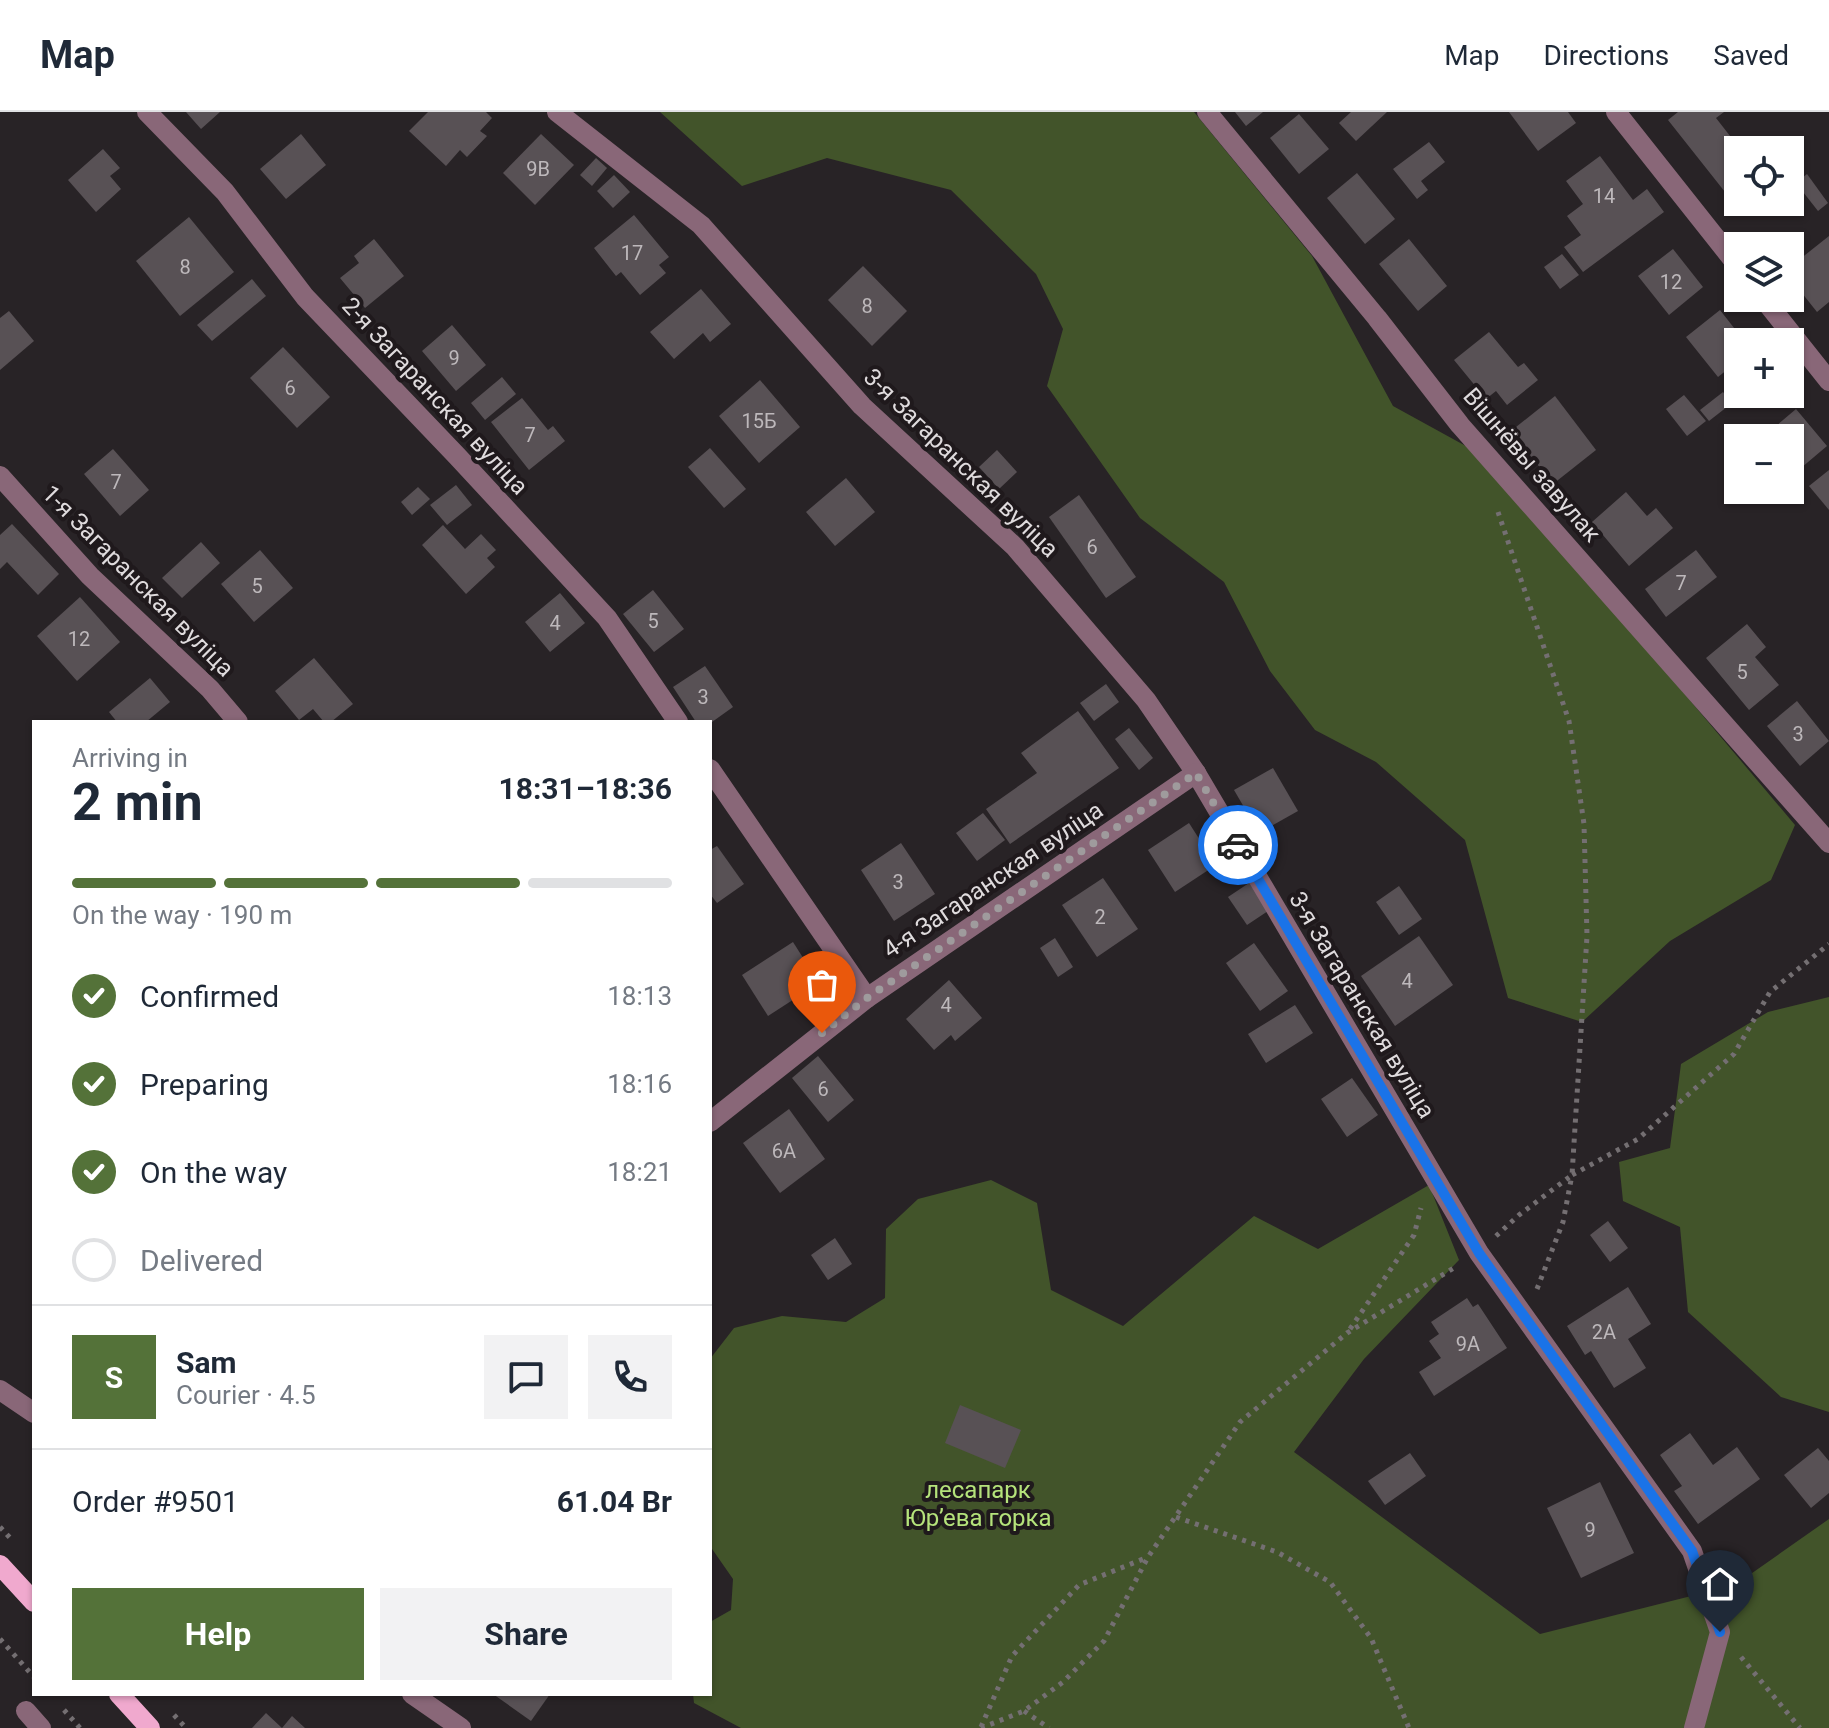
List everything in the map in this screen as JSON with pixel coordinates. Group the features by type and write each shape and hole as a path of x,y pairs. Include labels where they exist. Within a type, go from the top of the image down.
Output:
{"main road":[{"path":"0,1565 32,1600"},
{"path":"121,1696 150,1728"}],"street":[{"name":"2-я Загаранская вуліца","path":"147,112 225,192 305,297 607,618 677,720"},
{"name":"3-я Загаранская вуліца","path":"557,112 701,225 862,406 1015,547 1146,700 1196,773 1479,1253 1692,1551 1720,1632"},
{"name":"Вішнёвы завулак","path":"1207,112 1377,318 1460,425 1829,843"},
{"path":"1616,112 1724,248"},
{"path":"1774,312 1829,381"},
{"name":"1-я Загаранская вуліца","path":"0,476 90,576 210,689 236,720"},
{"path":"712,772 867,998"},
{"name":"4-я Загаранская вуліца","path":"712,1120 867,998 1196,773"},
{"path":"0,1390 32,1412"},
{"path":"1694,1728 1720,1632"},
{"path":"415,1696 461,1728"},
{"path":"26,1711 41,1728"}],"path":[{"path":"1495,504 1507,531 1569,721 1584,824 1587,936 1572,1175 1563,1222 1526,1319"},
{"path":"1148,1557 1079,1585 1012,1656 981,1728 1024,1711 1063,1682 1104,1641 1148,1557 1240,1422 1347,1333 1479,1253 1519,1215 1572,1175 1638,1139 1734,1054 1770,992 1829,944"},
{"path":"1347,1333 1414,1235 1430,1171"},
{"path":"1176,1517 1277,1552 1330,1582 1371,1638 1409,1728"},
{"path":"1720,1632 1800,1728"},
{"path":"0,1639 32,1675"},
{"path":"1024,1711 1049,1728"}],"green space":[{"path":"660,112 1194,112 1312,256 1393,406 1484,456 1795,825 1771,880 1670,941 1582,1022 1508,998 1465,840 1376,762 1315,730 1270,671 1224,582 1140,518 1047,386 1063,329 1036,274 951,190 827,158 742,186"},
{"path":"1829,997 1829,1412 1781,1397 1688,1312 1680,1227 1623,1201 1619,1162 1670,1148 1681,1064 1768,1012"},
{"name":"лесапарк Юрʼева горка","path":"991,1180 1037,1203 1051,1290 1123,1326 1254,1216 1318,1249 1429,1185 1459,1260 1364,1359 1294,1452 1540,1634 1735,1585 1829,1519 1829,1728 741,1728 694,1703 693,1696 712,1696 712,1621 731,1610 733,1579 712,1549 712,1356 734,1328 782,1316 846,1322 885,1298 886,1229 918,1199"}],"building":[{"path":"186,112 220,112 201,129"},
{"path":"428,112 486,112 492,118 480,131 487,136 467,157 460,150 446,166 409,131"},
{"path":"1235,112 1263,112 1246,126"},
{"path":"1351,112 1387,112 1356,141 1339,123"},
{"path":"1509,112 1568,112 1576,123 1538,151"},
{"path":"1678,112 1724,112 1716,118 1730,136 1724,136 1724,191 1668,120"},
{"path":"1299,114 1329,149 1299,174 1270,138"},
{"path":"301,134 326,165 286,199 260,169"},
{"path":"541,134 574,165 535,205 503,173"},
{"path":"1429,142 1445,162 1421,181 1428,190 1417,199 1393,169"},
{"path":"103,149 120,168 110,176 121,189 96,212 68,180"},
{"path":"1600,156 1633,200 1647,189 1664,212 1583,272 1564,247 1581,235 1567,216 1583,204 1566,181"},
{"path":"596,158 607,168 592,186 580,175"},
{"path":"1357,173 1395,219 1365,244 1327,198"},
{"path":"1807,174 1828,203 1818,211 1804,193 1804,176"},
{"path":"614,175 630,192 613,208 597,191"},
{"path":"634,215 669,257 659,265 666,273 640,295 621,272 616,276 594,248"},
{"path":"189,217 234,272 180,316 136,261"},
{"path":"1829,236 1829,302 1817,312 1804,296 1804,256"},
{"path":"374,239 404,276 365,308 340,278 359,263 354,256"},
{"path":"1409,239 1447,286 1418,311 1379,264"},
{"path":"1673,249 1703,287 1669,315 1638,276"},
{"path":"1562,254 1579,275 1560,289 1544,267"},
{"path":"863,266 907,311 872,346 828,300"},
{"path":"252,279 266,296 212,341 197,325"},
{"path":"701,289 731,324 710,342 703,333 674,359 650,332"},
{"path":"1720,310 1734,328 1724,328 1724,372 1718,377 1686,337"},
{"path":"9,311 34,341 0,370 0,318"},
{"path":"452,325 486,365 456,391 422,351"},
{"path":"1489,332 1518,367 1524,363 1538,380 1507,405 1496,391 1486,399 1454,360"},
{"path":"283,347 330,397 297,428 250,378"},
{"path":"502,377 516,394 485,420 471,403"},
{"path":"760,380 800,427 759,463 719,416"},
{"path":"1724,393 1726,408 1709,421 1700,410"},
{"path":"1684,395 1706,421 1687,436 1666,409"},
{"path":"1555,396 1596,450 1553,484 1511,431"},
{"path":"522,398 548,430 553,426 565,441 529,470 491,422"},
{"path":"1796,409 1827,446 1804,465 1804,424 1778,424"},
{"path":"710,448 746,489 724,508 688,467"},
{"path":"113,449 149,490 120,516 84,474"},
{"path":"997,450 1017,472 999,489 979,467"},
{"path":"1829,470 1829,510 1809,486"},
{"path":"846,478 875,512 835,546 806,512"},
{"path":"456,485 472,505 447,525 430,505"},
{"path":"418,487 430,499 412,515 401,502"},
{"path":"1626,492 1647,516 1656,508 1673,528 1629,566 1592,522"},
{"path":"1079,495 1136,577 1106,598 1049,517"},
{"path":"12,524 59,574 38,595 7,562 0,569 0,535"},
{"path":"443,525 465,549 481,534 496,550 487,558 495,567 466,594 422,545"},
{"path":"201,542 220,563 182,598 162,578"},
{"path":"260,550 293,588 254,622 221,584"},
{"path":"1696,550 1717,577 1666,617 1645,589"},
{"path":"653,590 684,629 654,652 623,614"},
{"path":"560,593 585,623 550,652 525,622"},
{"path":"80,597 120,642 77,681 37,636"},
{"path":"1747,624 1766,647 1755,657 1779,685 1749,710 1706,658"},
{"path":"314,658 353,704 333,720 322,720 313,709 299,720 275,691"},
{"path":"705,666 733,707 712,722 695,720 673,687"},
{"path":"150,678 170,702 148,720 115,720 109,712"},
{"path":"1106,684 1119,702 1094,721 1080,703"},
{"path":"1797,701 1829,741 1800,766 1767,726"},
{"path":"1078,711 1119,768 1010,844 986,809 1037,773 1021,753"},
{"path":"1129,728 1153,758 1139,770 1115,739"},
{"path":"1273,768 1298,811 1259,833 1234,790"},
{"path":"983,813 1005,840 977,861 956,833"},
{"path":"1189,823 1216,865 1175,892 1148,850"},
{"path":"901,843 935,894 894,921 861,870"},
{"path":"717,846 744,884 717,903 712,897 712,849"},
{"path":"1103,878 1138,929 1097,957 1062,905"},
{"path":"1252,881 1271,909 1247,925 1228,897"},
{"path":"1399,886 1422,919 1399,935 1376,902"},
{"path":"1419,936 1453,985 1395,1026 1361,976"},
{"path":"1055,938 1073,967 1058,977 1040,948"},
{"path":"793,942 819,983 768,1016 742,975"},
{"path":"1254,943 1288,991 1260,1011 1226,963"},
{"path":"949,980 982,1018 955,1041 951,1035 934,1050 906,1019"},
{"path":"1295,1005 1313,1033 1266,1063 1248,1034"},
{"path":"818,1056 854,1100 828,1122 792,1078"},
{"path":"1352,1078 1378,1115 1347,1137 1321,1099"},
{"path":"789,1109 825,1159 780,1193 743,1143"},
{"path":"1608,1221 1628,1248 1610,1262 1590,1235"},
{"path":"835,1238 852,1264 828,1280 811,1255"},
{"path":"1628,1287 1651,1324 1628,1339 1646,1368 1614,1388 1591,1351 1585,1355 1567,1326"},
{"path":"1467,1298 1473,1307 1478,1304 1507,1348 1434,1396 1419,1372 1441,1358 1429,1341 1439,1334 1431,1322"},
{"path":"960,1405 1021,1430 1005,1468 945,1443"},
{"path":"1690,1433 1713,1465 1737,1447 1760,1479 1698,1524 1674,1491 1682,1486 1660,1455"},
{"path":"1818,1448 1829,1461 1829,1493 1811,1508 1784,1475"},
{"path":"1410,1453 1426,1476 1385,1505 1368,1481"},
{"path":"1600,1482 1634,1553 1581,1578 1547,1508"},
{"path":"496,1696 549,1696 531,1721"},
{"path":"266,1713 282,1728 252,1728"},
{"path":"292,1716 305,1728 282,1728"}],"way so far":[{"path":"822,1033 867,998 1196,773 1238,845"}],"route":[{"path":"1238,845 1479,1253 1692,1551 1720,1632"}]}
